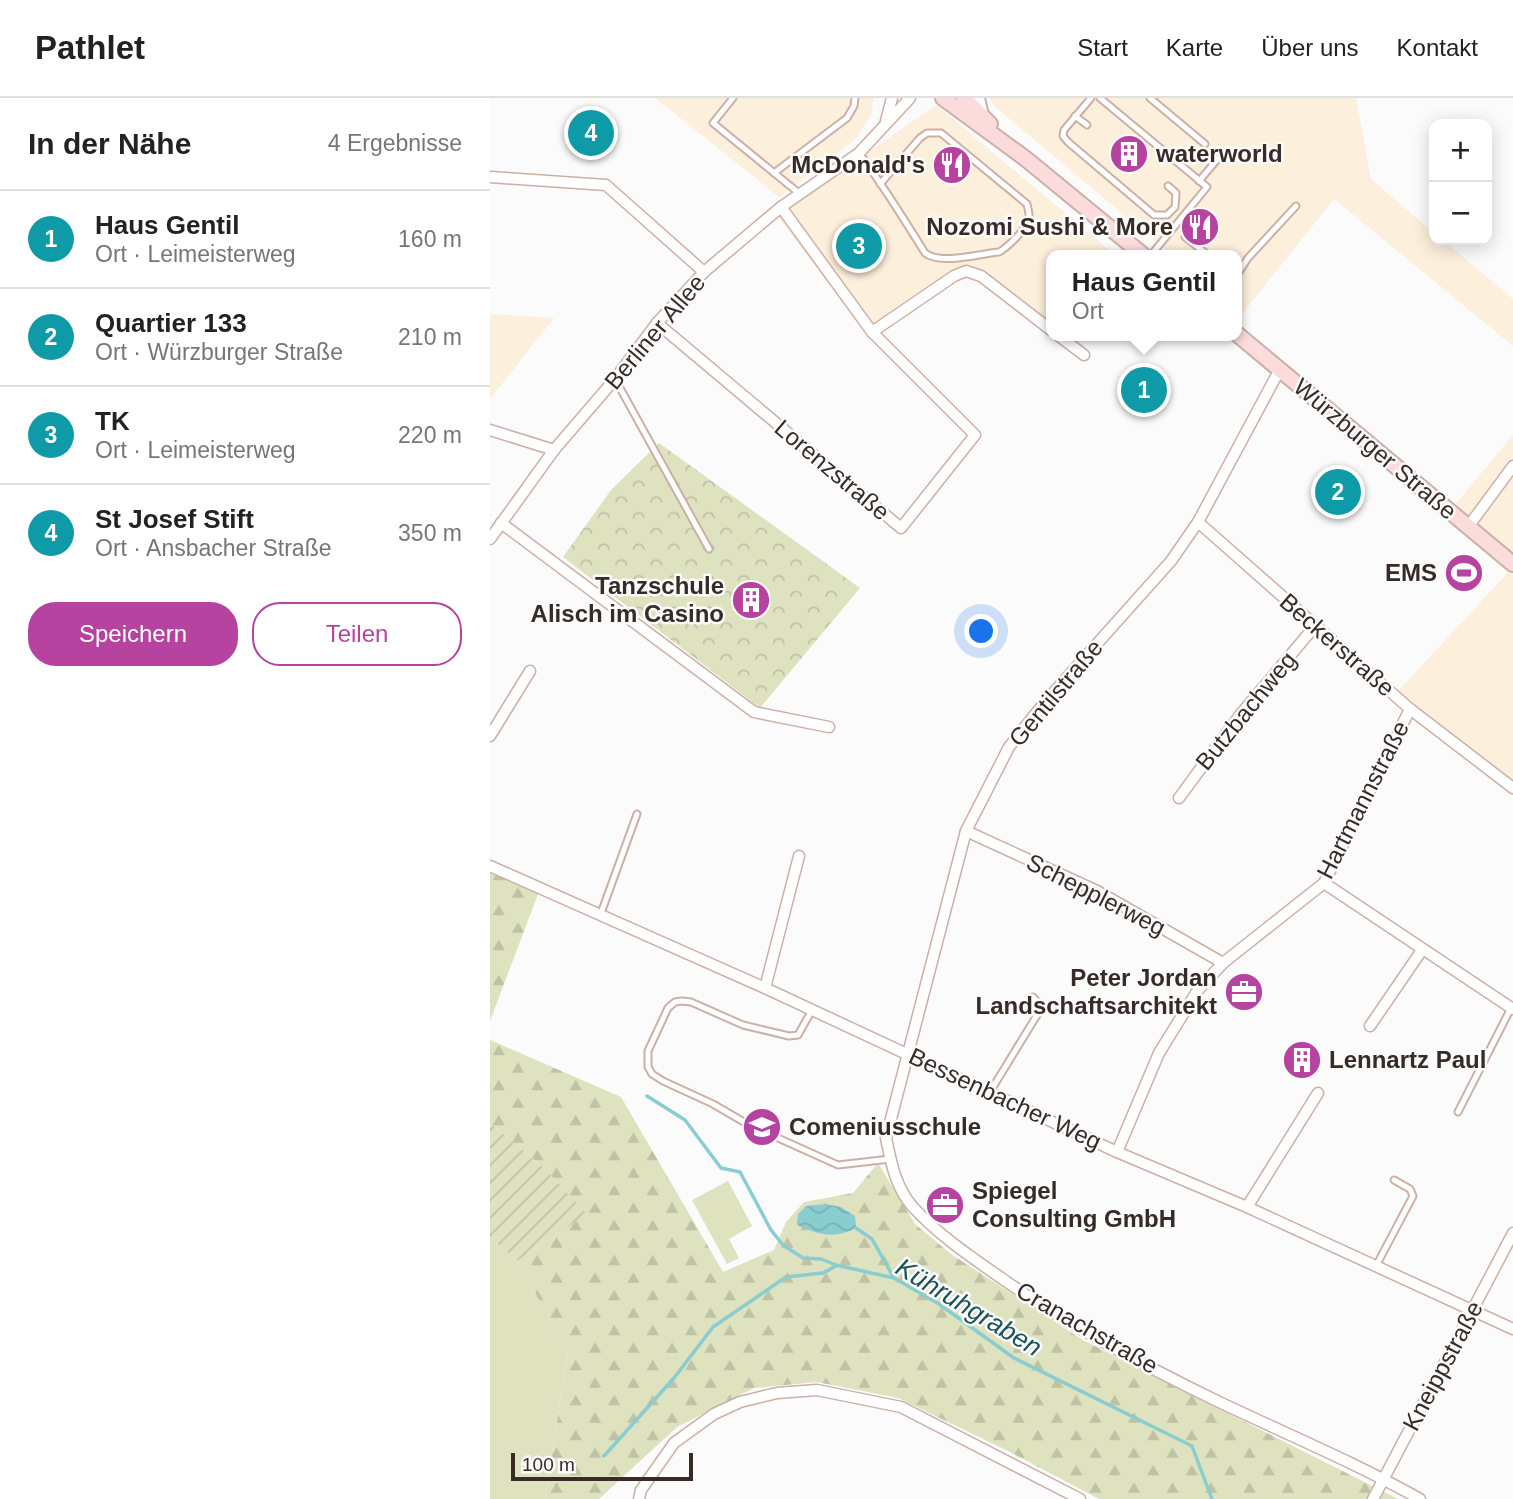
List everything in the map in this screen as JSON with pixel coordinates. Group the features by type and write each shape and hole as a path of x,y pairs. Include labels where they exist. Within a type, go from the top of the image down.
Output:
{"main road":[{"path":"943,98 1027,159 1137,250"},
{"path":"964,98 1027,159"},
{"name":"Würzburger Straße","path":"1242,338 1513,564"}],"street":[{"path":"885,124 892,98"},
{"name":"Berliner Allee","path":"490,539 554,450 615,379 657,323 704,272 781,207 859,153 910,98"},
{"path":"978,98 982,116"},
{"path":"490,177 606,185 704,272"},
{"path":"781,207 872,332 954,275 966,271 981,276 1046,326"},
{"name":"Lorenzstraße","path":"657,323 901,528 975,435 872,332"},
{"path":"1066,341 1084,355"},
{"name":"Gentilstraße","path":"908,1054 966,831 1009,747 1045,702 1171,561 1198,522 1280,369"},
{"path":"490,430 554,450"},
{"path":"1468,527 1513,466"},
{"name":"Beckerstraße","path":"1198,522 1410,709 1513,788"},
{"path":"501,523 754,712 829,727"},
{"name":"Butzbachweg","path":"1179,797 1240,715 1315,626"},
{"path":"490,736 530,671"},
{"name":"Hartmannstraße","path":"1116,1152 1159,1053 1198,990 1223,963 1324,884 1410,709"},
{"name":"Schepplerweg","path":"966,831 1097,891 1223,963"},
{"path":"765,988 799,856"},
{"name":"Bessenbacher Weg","path":"490,866 765,988 1116,1152 1247,1207 1513,1329"},
{"path":"1324,884 1512,1008"},
{"path":"1370,1026 1422,950"},
{"name":"Cranachstraße","path":"908,1054 886,1138 893,1175 911,1205 963,1252 1093,1337 1189,1387 1383,1478 1420,1499"},
{"path":"1247,1207 1318,1093"},
{"name":"Kneippstraße","path":"1373,1499 1513,1233"},
{"path":"639,1499 641,1490 674,1443 714,1414 740,1402 765,1396 817,1390 901,1407 1080,1499"}],"lane":[{"path":"733,98 713,123 800,194"},
{"path":"774,173 847,118 855,98"},
{"path":"1091,98 1064,130 1063,136 1068,142 1154,215 1167,215 1175,207 1176,193 1168,186"},
{"path":"1100,98 1207,187 1155,250"},
{"path":"1150,98 1205,144"},
{"path":"1075,116 1087,125"},
{"path":"859,153 880,184 894,201 925,253 935,259 999,252 1005,249 1028,222 1027,204 941,133 927,133 920,138 880,184"},
{"path":"1199,181 1222,154"},
{"path":"1242,267 1296,206"},
{"path":"1185,237 1202,250"},
{"path":"615,379 709,549"},
{"path":"600,916 638,814"},
{"path":"990,1092 1042,1007 1033,997"},
{"path":"812,1010 798,1035 789,1036 743,1025 691,1002 675,1002 668,1008 648,1051 648,1067 652,1074 663,1082 713,1104 749,1125 838,1164 890,1159"},
{"path":"1458,1112 1512,1008"},
{"path":"1376,1266 1413,1196 1410,1189 1394,1180"}],"shaded area":[{"path":"655,98 874,98 871,115 855,140 779,197"},
{"path":"989,98 1356,98 1371,179 1429,229 1429,245 1449,245 1513,299 1513,346 1334,199 1242,314 1242,250 1166,250 995,107"},
{"path":"936,105 1109,250 1046,250 1046,325 966,271 871,339 777,216"},
{"path":"490,314 554,318 490,399"},
{"path":"1513,435 1513,557 1455,505"},
{"path":"1513,567 1513,796 1390,700"}],"green space":[{"path":"659,443 860,588 760,708 563,557 611,490"},
{"path":"490,871 538,894 490,1021"},
{"path":"490,1040 621,1097 723,1272 774,1250 786,1222 804,1202 853,1193 878,1163 915,1224 951,1254 1083,1340 1398,1499 1099,1499 898,1398 817,1382 754,1388 677,1427 599,1499 545,1499 568,1351 517,1261 586,1214 545,1169 490,1123"},
{"path":"490,1123 545,1169 587,1214 517,1261 490,1237"},
{"path":"728,1181 752,1226 729,1239 739,1258 727,1264 692,1200"},
{"path":"490,1237 517,1261 568,1351 545,1499 490,1499"}],"water":[{"path":"825,1204 841,1207 855,1216 856,1228 834,1235 797,1225 798,1214 806,1206"}],"waterway":[{"name":"Kühruhgraben","path":"647,1096 685,1120 721,1168 740,1172 771,1230 783,1245 803,1258 821,1259 894,1278 939,1304 1014,1358 1192,1446 1212,1499"},
{"path":"856,1228 872,1239 894,1278"},
{"path":"604,1456 674,1378 713,1327 786,1277 823,1273 836,1266"}],"place":[{"name":"St Josef Stift","path":"591,133"},
{"name":"waterworld","path":"1129,154"},
{"name":"McDonald's","path":"952,165"},
{"name":"Nozomi Sushi & More","path":"1200,227"},
{"name":"TK","path":"859,246"},
{"name":"Haus Gentil","path":"1144,390"},
{"name":"Quartier 133","path":"1338,492"},
{"name":"EMS","path":"1464,573"},
{"name":"Tanzschule Alisch im Casino","path":"751,600"},
{"name":"Peter Jordan Landschaftsarchitekt","path":"1244,992"},
{"name":"Lennartz Paul","path":"1302,1060"},
{"name":"Comeniusschule","path":"762,1127"},
{"name":"Spiegel Consulting GmbH","path":"945,1205"}]}
